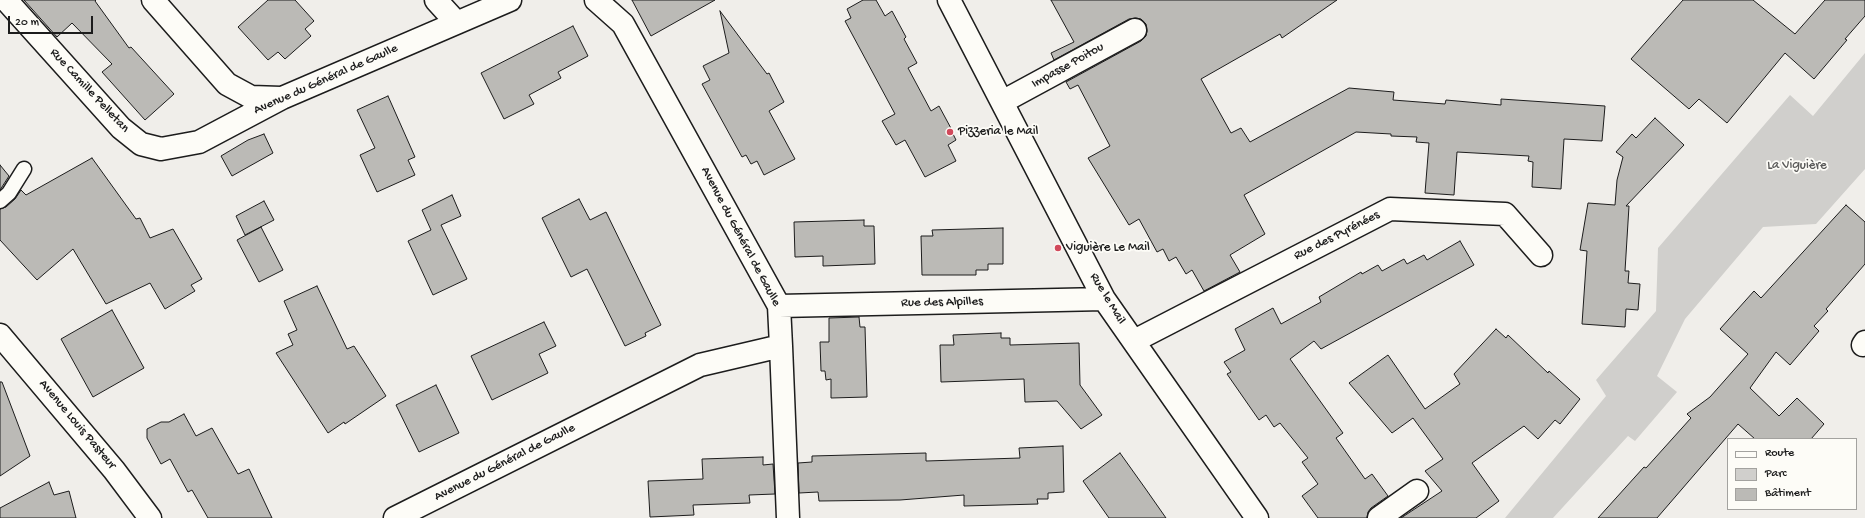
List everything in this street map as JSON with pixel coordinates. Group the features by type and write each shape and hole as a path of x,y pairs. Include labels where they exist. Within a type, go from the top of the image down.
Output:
{"street":[{"name":"Rue Camille Pelletan","path":"6,0 121,128 141,144"},
{"path":"153,0 227,84 251,97 282,98"},
{"path":"436,0 456,22"},
{"name":"Avenue du Général de Gaulle","path":"141,144 161,148 199,142 282,98 510,0"},
{"name":"Avenue du Général de Gaulle","path":"394,518 700,366 781,346 779,306 623,24 596,0"},
{"name":"Rue le Mail","path":"949,0 1104,299 1257,518"},
{"name":"Impasse Poitou","path":"1002,102 1135,30"},
{"name":"Rue des Pyrénées","path":"1134,341 1390,209 1505,214 1541,256"},
{"name":"Rue des Alpilles","path":"779,306 1104,299"},
{"name":"Avenue Louis Pasteur","path":"3,343 114,470 150,518"},
{"path":"781,346 788,518"},
{"path":"1379,518 1417,491"}],"lane":[{"path":"0,201 9,193 24,169"}],"green space":[{"name":"La Viguière","path":"1865,53 1865,169 1816,224 1763,227 1685,319 1657,376 1677,392 1635,441 1628,436 1553,518 1505,518 1606,396 1596,380 1656,311 1658,248 1790,95 1813,116"}],"building":[{"path":"24,0 96,0 95,1 129,48 131,47 174,94 145,120 102,72 112,64 72,23 57,37"},
{"path":"268,0 295,0 314,21 305,29 311,36 285,59 278,52 268,60 238,27"},
{"path":"632,0 715,0 651,36"},
{"path":"863,0 876,0 885,16 892,11 906,37 904,39 917,63 908,68 931,111 939,106 956,140 948,145 956,161 925,177 905,140 896,145 882,121 895,114 845,21 851,18 847,9"},
{"path":"1051,0 1337,0 1282,38 1280,34 1201,79 1231,133 1241,128 1250,142 1349,88 1394,92 1393,100 1445,104 1446,100 1501,105 1501,99 1605,106 1602,141 1564,139 1561,189 1532,187 1533,162 1528,161 1529,156 1457,152 1454,195 1425,193 1429,143 1416,142 1417,137 1356,132 1244,195 1265,234 1230,255 1240,272 1204,291 1192,270 1186,274 1176,257 1169,261 1163,249 1157,252 1139,219 1129,225 1088,158 1110,146 1078,85 1070,89 1066,82 1141,41 1146,36 1146,24 1141,19 1129,19 1054,60 1051,53 1074,42"},
{"path":"1683,0 1753,0 1795,34 1825,0 1865,0 1865,16 1814,79 1785,53 1727,123 1699,99 1689,109 1631,59"},
{"path":"720,11 767,74 769,73 784,102 769,111 795,159 764,175 757,161 751,164 746,155 742,157 702,84 710,80 703,66 729,53"},
{"path":"573,26 588,56 558,72 561,78 529,95 534,104 504,119 481,73"},
{"path":"388,96 415,157 408,160 415,175 377,192 360,155 375,148 357,110"},
{"path":"1655,118 1684,145 1626,206 1629,206 1625,271 1629,271 1628,283 1640,284 1638,310 1626,309 1625,327 1582,324 1587,251 1580,250 1588,203 1615,205 1617,180 1623,157 1616,152 1632,134 1636,138"},
{"path":"264,134 273,153 232,176 221,156 248,140"},
{"path":"92,158 136,219 140,218 150,238 173,229 202,279 191,285 195,291 165,309 150,283 106,304 73,249 37,280 0,240 0,209 6,207 15,199 21,190 26,195"},
{"path":"0,165 9,176 0,190"},
{"path":"452,195 461,216 441,225 467,279 433,295 408,241 431,230 422,210"},
{"path":"579,199 590,220 606,212 661,325 645,333 646,336 625,346 587,269 571,277 542,218"},
{"path":"264,201 274,220 245,235 236,216"},
{"path":"1846,205 1865,222 1865,264 1826,309 1828,311 1814,326 1819,331 1790,365 1776,352 1750,388 1779,416 1797,398 1824,424 1812,438 1754,438 1738,424 1657,518 1598,518 1691,418 1687,414 1710,397 1748,354 1720,329 1754,291 1761,298"},
{"path":"864,220 864,226 874,226 875,264 823,266 823,256 795,257 794,222"},
{"path":"261,227 283,270 259,282 237,240"},
{"path":"1003,228 1003,264 988,264 988,270 976,270 976,275 922,275 921,236 933,236 932,230"},
{"path":"1460,241 1474,265 1321,349 1314,341 1290,359 1343,433 1336,438 1365,479 1372,474 1388,496 1371,508 1368,512 1367,518 1318,518 1302,496 1318,484 1302,462 1308,458 1280,423 1274,427 1266,415 1259,420 1227,374 1231,372 1224,362 1245,350 1235,329 1273,308 1281,324 1321,302 1319,297 1361,272 1362,274 1378,265 1382,271 1404,259 1407,264 1424,255 1427,260"},
{"path":"317,286 347,349 354,346 386,396 345,424 344,422 328,433 276,353 293,345 288,334 297,330 284,301"},
{"path":"112,310 144,368 93,397 61,339"},
{"path":"859,317 860,327 865,327 867,397 831,398 831,379 826,380 825,371 821,371 820,342 829,342 829,318"},
{"path":"544,322 556,346 539,354 548,373 492,400 471,356"},
{"path":"1496,329 1506,338 1508,335 1548,373 1549,371 1580,399 1560,424 1555,420 1538,439 1524,426 1472,463 1499,501 1476,518 1401,518 1442,491 1425,471 1443,459 1413,418 1392,433 1349,383 1388,355 1425,409 1460,384 1454,374"},
{"path":"1001,333 1001,338 1010,338 1010,345 1079,343 1080,385 1102,415 1081,429 1057,401 1025,402 1024,379 941,382 940,345 954,345 953,335"},
{"path":"0,382 2,382 30,456 0,476"},
{"path":"436,385 459,433 419,452 396,405"},
{"path":"184,414 196,436 212,428 238,474 249,469 272,518 208,518 192,490 188,492 170,459 161,464 147,438 147,429 161,422 169,422"},
{"path":"1063,446 1064,492 1048,493 1048,499 1037,499 1038,504 964,506 964,495 900,500 819,501 818,492 799,493 798,463 812,462 812,456 926,453 926,461 1020,458 1019,448"},
{"path":"1120,453 1166,518 1109,518 1083,481"},
{"path":"763,457 763,465 773,464 775,494 749,495 750,503 693,505 694,515 650,517 648,481 703,479 702,459"},
{"path":"49,482 54,495 69,491 76,518 0,518 0,508"}],"place":[{"name":"Pizzeria le Mail","path":"950,132"},
{"name":"Viguière Le Mail","path":"1058,248"}]}
